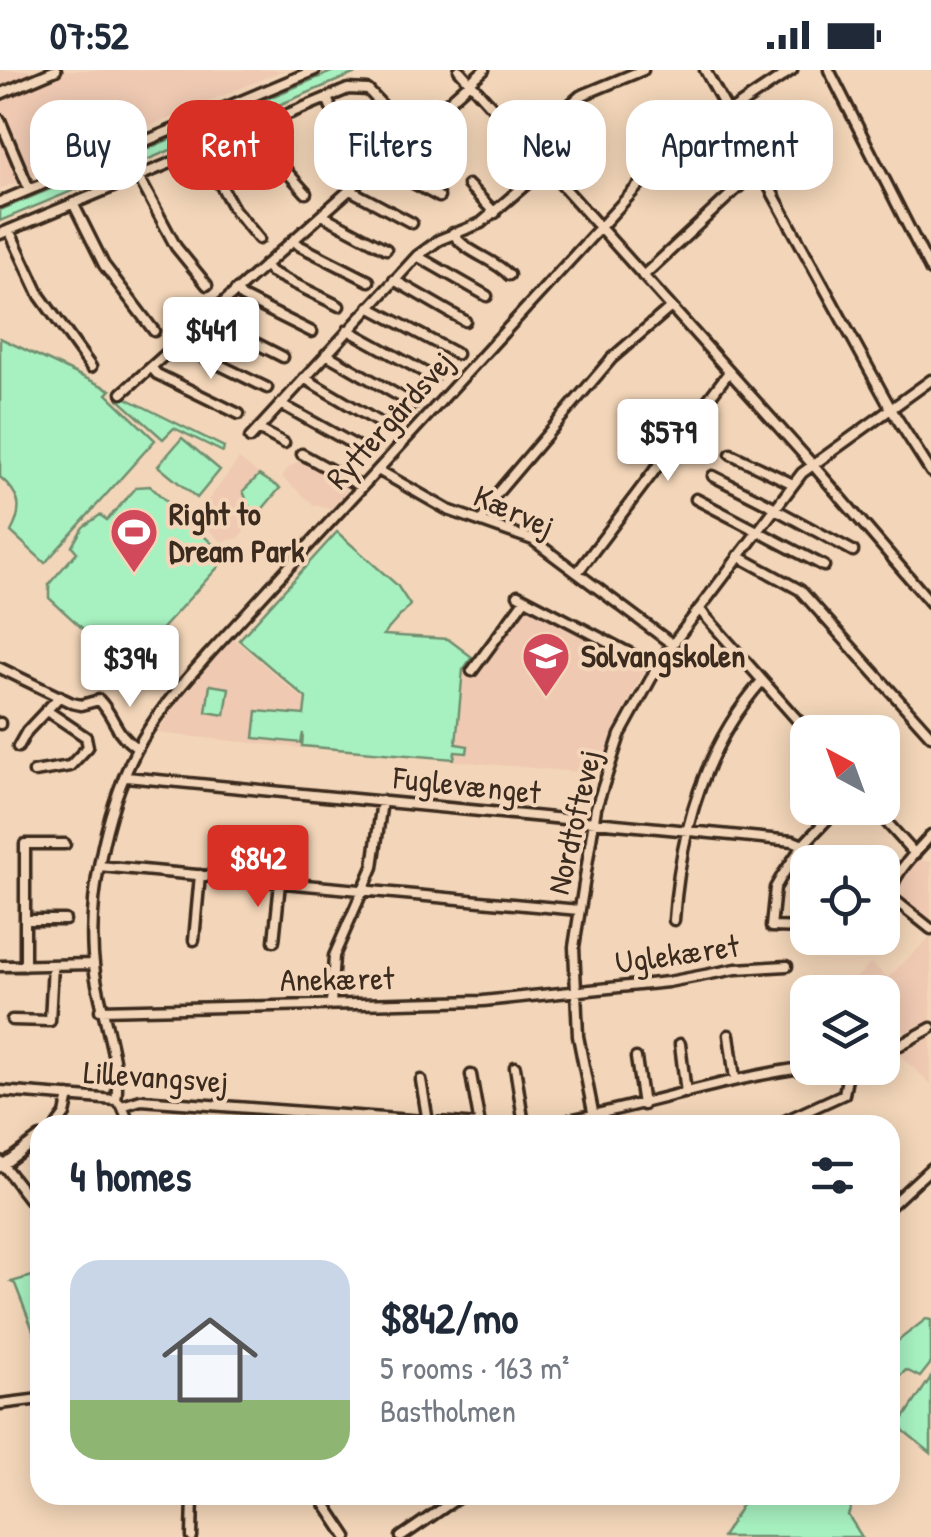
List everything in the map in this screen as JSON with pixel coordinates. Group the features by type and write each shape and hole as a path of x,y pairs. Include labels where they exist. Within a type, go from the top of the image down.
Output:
{"street":[{"path":"0,94 56,70"},
{"path":"0,202 316,70"},
{"path":"459,70 487,102"},
{"path":"451,100 484,70"},
{"path":"575,100 643,70"},
{"path":"705,70 720,100"},
{"name":"Ryttergårdsvej","path":"744,100 792,70"},
{"path":"829,70 931,270"},
{"path":"294,112 348,89 368,90 378,100"},
{"path":"0,120 29,190"},
{"path":"294,180 306,193"},
{"path":"468,185 495,213"},
{"path":"91,367 40,296 4,232 106,190"},
{"path":"145,190 176,247 207,284"},
{"path":"223,190 258,239"},
{"path":"122,393 350,190 412,223"},
{"path":"426,190 439,197"},
{"path":"250,438 418,256 454,233 481,223 521,190"},
{"path":"566,190 931,602"},
{"name":"Ryttergårdsvej","path":"125,1115 119,1103 93,964 100,866 137,748 177,691 636,190"},
{"path":"642,276 735,190"},
{"path":"770,190 891,409 931,472"},
{"path":"73,204 104,265 154,332"},
{"path":"322,215 386,249"},
{"path":"454,233 459,242 501,266 508,275"},
{"path":"293,240 369,281"},
{"path":"418,256 486,296"},
{"path":"265,265 339,306"},
{"path":"394,280 466,321"},
{"path":"236,290 312,332"},
{"path":"369,307 456,354"},
{"path":"482,521 506,482 612,358 672,307"},
{"path":"207,316 284,357"},
{"path":"348,330 433,377"},
{"path":"179,342 184,348 267,388"},
{"path":"326,354 412,404"},
{"path":"151,367 157,374 239,414"},
{"path":"577,572 729,372"},
{"path":"304,378 390,429"},
{"name":"Nordtoftevej","path":"594,1115 578,1036 574,947 593,823 620,735 656,667 794,484 812,464 931,380"},
{"path":"281,404 367,452"},
{"path":"258,429 284,443"},
{"path":"302,454 362,488"},
{"path":"731,454 794,484"},
{"name":"Kærvej","path":"378,470 448,510 533,540 672,644"},
{"path":"713,476 852,551"},
{"path":"696,499 824,566"},
{"path":"738,556 800,590 931,736"},
{"path":"472,670 522,597 656,667"},
{"path":"698,609 793,715"},
{"path":"0,668 81,705 99,700 112,716 120,736 137,748"},
{"path":"674,920 686,832 697,793 718,744 762,681"},
{"path":"18,746 60,696"},
{"path":"34,772 70,766 88,747 86,737 46,710"},
{"name":"Fuglevænget","path":"126,777 800,845"},
{"path":"332,1004 334,956 377,851 382,802"},
{"path":"804,845 822,825"},
{"path":"889,825 915,854"},
{"path":"931,835 893,882 890,892 931,929"},
{"path":"25,966 25,844 65,844"},
{"path":"100,866 579,910"},
{"path":"790,866 776,888 772,927 790,928"},
{"path":"194,940 200,876"},
{"path":"274,941 280,883"},
{"path":"25,920 65,920"},
{"path":"0,966 93,964"},
{"path":"12,1020 50,1022 53,965"},
{"name":"Uglekæret","path":"575,992 668,982 736,969 786,966"},
{"name":"Anekæret","path":"100,1010 484,1000 575,992"},
{"path":"900,1045 931,1028"},
{"path":"730,1035 736,1079"},
{"path":"680,1044 686,1093"},
{"path":"636,1058 643,1105"},
{"path":"515,1067 522,1115"},
{"path":"602,1115 736,1079 790,1070"},
{"name":"Lillevangsvej","path":"471,1075 477,1115"},
{"path":"421,1080 427,1115"},
{"path":"798,1115 844,1094 846,1085"},
{"name":"Lillevangsvej","path":"0,1090 282,1115"},
{"path":"63,1115 68,1096"},
{"path":"30,1144 1,1164 30,1200"},
{"path":"900,1197 931,1168"},
{"path":"0,1404 30,1400"},
{"path":"192,1537 193,1505"},
{"path":"325,1505 346,1537"},
{"path":"400,1537 447,1505"}],"shaded area":[{"path":"0,70 284,70 212,100 167,100 167,119 147,127 147,100 30,100 30,176 0,189"},
{"path":"303,458 350,485 333,510 314,505 282,477"},
{"path":"239,459 258,473 242,491 252,522 239,538 222,542 195,518"},
{"name":"Solvangskolen","path":"519,598 648,664 616,726 599,774 455,761 465,671"},
{"path":"233,638 304,700 301,748 157,733 177,703"},
{"path":"918,859 931,862 931,921 900,897 900,882"},
{"path":"931,936 931,1021 908,1035 900,1026 900,975 891,975"},
{"path":"871,963 885,975 859,975"},
{"path":"931,1037 931,1084 900,1056"}],"green space":[{"path":"336,70 363,70 291,100 264,100"},
{"path":"167,140 167,152 147,160 147,149"},
{"path":"48,190 75,190 0,221 0,210"},
{"path":"0,338 111,390 107,394 155,440 45,563 11,532 18,516 18,502 0,477"},
{"path":"118,394 224,447 223,452 174,428 163,439 118,399"},
{"path":"182,438 220,470 197,498 158,466"},
{"path":"259,475 280,488 254,519 243,491"},
{"name":"Right to Dream Park","path":"150,486 217,548 219,566 134,659 117,660 49,598 49,584 77,552 72,546 83,527 100,515 107,520 137,487"},
{"path":"337,532 397,585 410,605 383,635 448,639 472,657 463,670 456,744 468,746 467,753 455,752 454,759 302,746 303,733 301,743 254,738 257,711 304,715 306,698 239,640"},
{"path":"210,685 229,688 225,715 206,712"},
{"path":"30,1277 30,1322 15,1284 11,1282"},
{"path":"926,1319 931,1320 931,1363 920,1377 906,1370 900,1376 900,1339"},
{"path":"931,1377 931,1453 900,1424"},
{"path":"742,1505 852,1505 848,1515 862,1537 722,1537"}],"place":[{"name":"Right to Dream Park","path":"134,574"},
{"name":"Solvangskolen","path":"546,698"}]}
